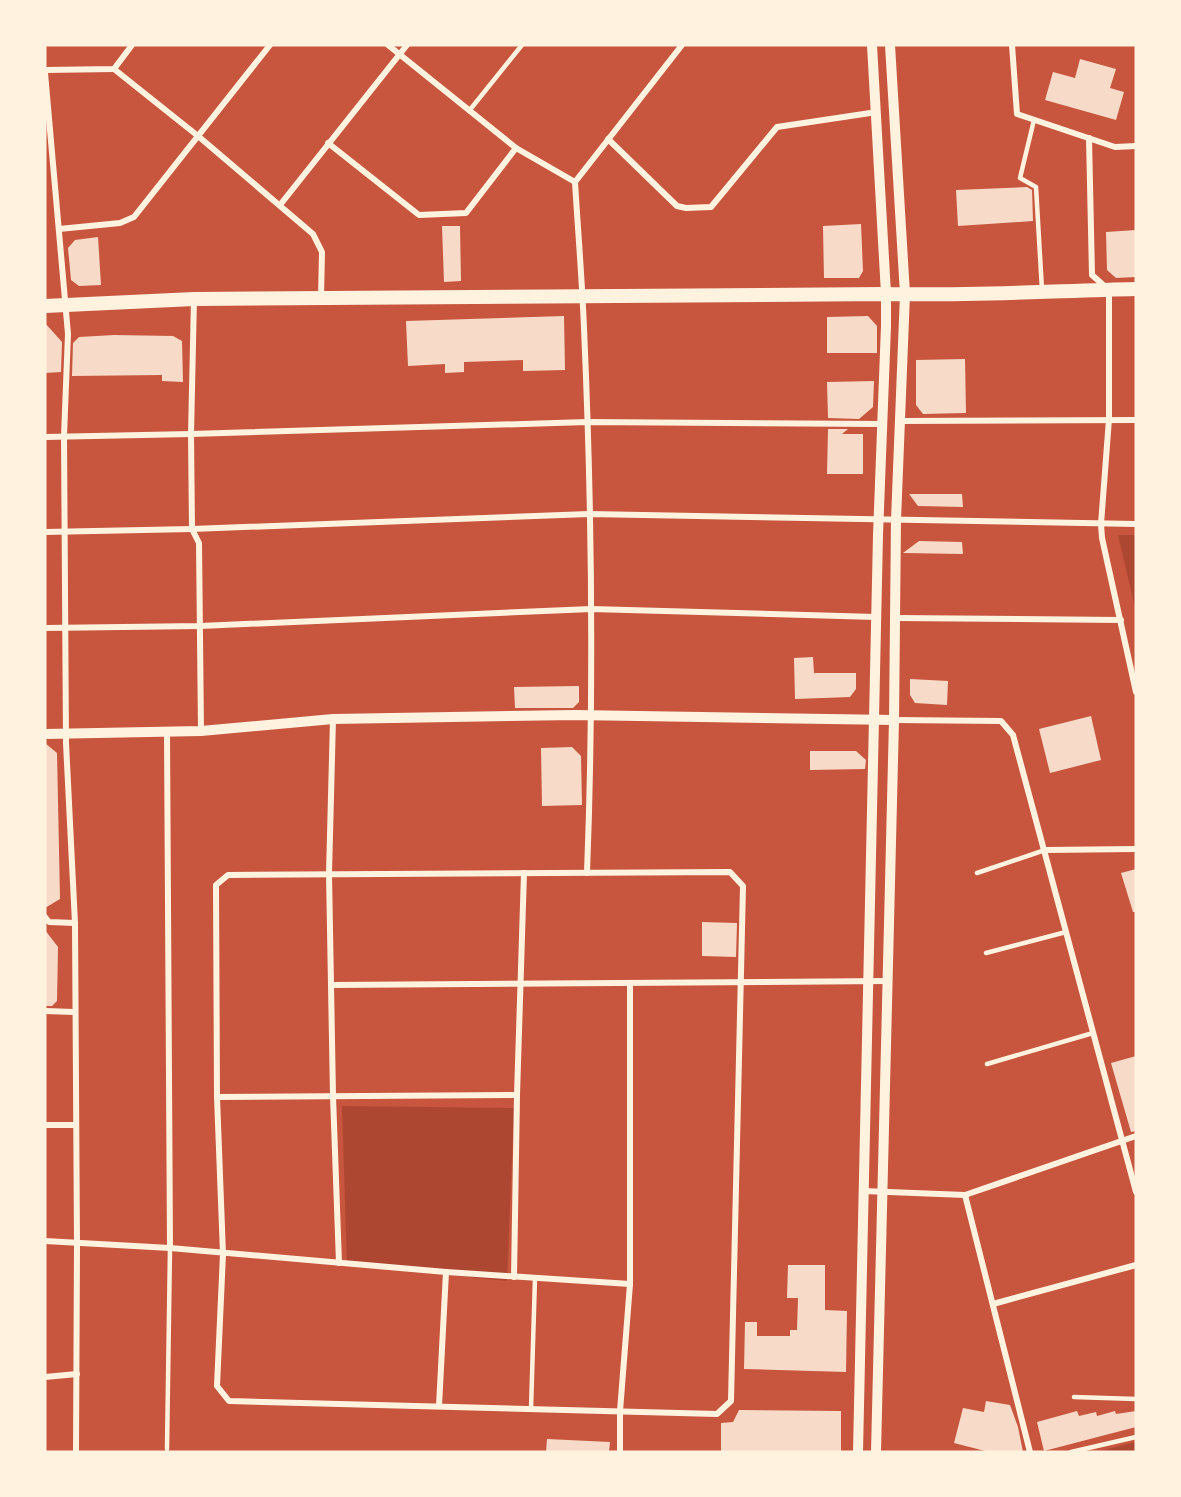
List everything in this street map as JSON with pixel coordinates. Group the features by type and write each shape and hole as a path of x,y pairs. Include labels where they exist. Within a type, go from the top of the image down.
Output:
{"main road":[{"path":"45,306 194,299 886,294 930,296 1136,290"}],"street":[{"path":"114,69 132,45"},
{"path":"59,229 120,223 134,217 270,45"},
{"path":"387,45 516,148 575,182"},
{"path":"280,205 407,45"},
{"path":"587,873 591,716 590,514 582,297 575,182 682,45"},
{"path":"858,1452 876,617 886,294 872,45"},
{"path":"876,1452 894,720 896,520 905,294 890,45"},
{"path":"1012,45 1017,114 1115,147 1136,146"},
{"path":"76,1452 75,923 66,734 65,628 64,436 68,334 45,72 114,69 198,136 313,234 321,252 321,298"},
{"path":"608,139 678,206 711,207 777,127 877,111"},
{"path":"1089,138 1092,275 1109,290 1109,419 1101,524 1102,538 1136,692"},
{"path":"328,143 419,215 466,213 516,148"},
{"path":"194,299 191,434 192,529 199,543 201,731"},
{"path":"899,421 1136,420"},
{"path":"45,437 587,422 882,424"},
{"path":"45,532 192,529 590,514 1136,524"},
{"path":"45,628 200,626 591,609 876,617"},
{"path":"895,618 1121,620"},
{"path":"45,734 201,731 333,719 591,716 1001,721 1013,735 1136,1192"},
{"path":"333,719 329,874 339,1263"},
{"path":"167,732 170,1248"},
{"path":"1044,850 1136,849"},
{"path":"730,872 743,886 731,1401 717,1414 229,1401 217,1386 223,1254 217,1097 216,885 228,875 587,873 730,872"},
{"path":"514,1277 524,873"},
{"path":"45,917 49,922 75,923"},
{"path":"331,985 887,981"},
{"path":"620,1452 630,1284 630,983"},
{"path":"45,1011 74,1012"},
{"path":"217,1097 517,1095"},
{"path":"45,1125 75,1125"},
{"path":"863,1191 965,1195 1136,1136"},
{"path":"965,1195 1030,1452"},
{"path":"45,1241 170,1248 446,1272 630,1284"},
{"path":"993,1304 1136,1265"},
{"path":"439,1406 446,1272"},
{"path":"45,1377 77,1374"}],"lane":[{"path":"469,111 522,45"},
{"path":"1035,120 1020,178 1036,187 1042,291"},
{"path":"977,873 1044,850"},
{"path":"986,953 1066,932"},
{"path":"987,1064 1093,1033"},
{"path":"167,1449 170,1248"},
{"path":"531,1409 535,1278"},
{"path":"1074,1397 1136,1399"},
{"path":"1071,1452 1136,1437"}],"shaded area":[{"path":"1118,535 1136,535 1136,612"},
{"path":"342,1106 514,1108 507,1281 347,1265"},
{"path":"1136,1442 1136,1452 1096,1452"}],"building":[{"path":"1080,59 1116,69 1110,88 1124,92 1116,120 1045,100 1053,72 1075,78"},
{"path":"1027,187 1032,190 1033,221 958,226 956,190"},
{"path":"861,224 863,271 859,278 824,278 823,226"},
{"path":"442,226 460,226 461,281 444,282"},
{"path":"1136,230 1136,277 1116,278 1107,270 1106,232"},
{"path":"98,237 101,285 79,286 71,280 68,248 75,240"},
{"path":"564,316 565,370 523,371 523,360 464,362 464,372 445,373 445,364 408,366 406,321"},
{"path":"868,316 877,326 877,353 827,353 827,317"},
{"path":"45,323 62,342 61,372 45,373"},
{"path":"173,336 182,341 183,382 162,381 162,375 72,376 73,343 79,337"},
{"path":"965,359 966,413 923,414 916,405 916,360"},
{"path":"874,381 873,407 859,419 828,418 827,382"},
{"path":"828,429 848,429 842,434 863,434 863,474 827,474"},
{"path":"909,494 962,494 963,507 918,506"},
{"path":"919,541 962,542 963,554 903,553"},
{"path":"813,657 814,673 856,673 856,689 850,697 795,699 794,658"},
{"path":"910,679 948,681 947,705 915,703 910,695"},
{"path":"579,686 579,702 573,708 515,708 514,687"},
{"path":"1091,716 1101,760 1050,773 1039,729"},
{"path":"45,743 57,753 60,899 45,908"},
{"path":"572,747 581,756 582,805 542,806 541,748"},
{"path":"810,751 856,751 866,760 865,769 810,770"},
{"path":"1136,869 1136,912 1133,912 1121,873"},
{"path":"702,922 737,923 736,957 702,956"},
{"path":"45,930 58,947 57,1001 52,1006 45,1006"},
{"path":"1136,1056 1136,1131 1131,1132 1111,1063"},
{"path":"788,1265 825,1265 825,1310 847,1311 846,1372 744,1369 745,1322 757,1322 757,1336 790,1336 790,1330 797,1330 798,1298 787,1298"},
{"path":"986,1401 1010,1405 1018,1427 1023,1452 989,1452 954,1443 963,1408 984,1412"},
{"path":"739,1410 841,1411 841,1452 721,1452 721,1423 733,1422"},
{"path":"1077,1411 1079,1416 1096,1412 1097,1416 1115,1411 1116,1414 1136,1411 1136,1427 1044,1451 1037,1422"},
{"path":"547,1439 610,1442 609,1452 546,1452"}]}
